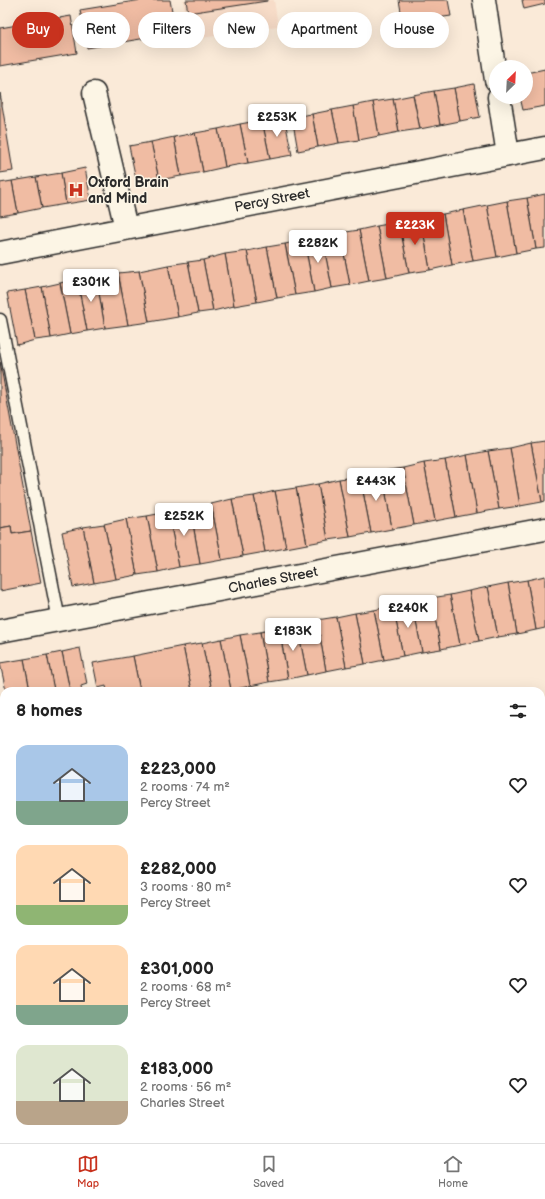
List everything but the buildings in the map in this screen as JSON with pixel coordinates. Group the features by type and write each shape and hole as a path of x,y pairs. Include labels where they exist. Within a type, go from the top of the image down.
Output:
{"street":[{"path":"484,0 493,60"},
{"path":"94,93 126,228"},
{"path":"500,104 508,155"},
{"name":"Percy Street","path":"0,253 545,148"},
{"name":"Charles Street","path":"0,631 545,529"}],"lane":[{"path":"0,320 60,620"}],"shaded area":[{"path":"183,0 274,0 277,26 269,27 269,12 213,12 213,36 205,37 205,12 185,12"}],"place":[{"name":"Oxford Brain and Mind","path":"76,190"}]}
